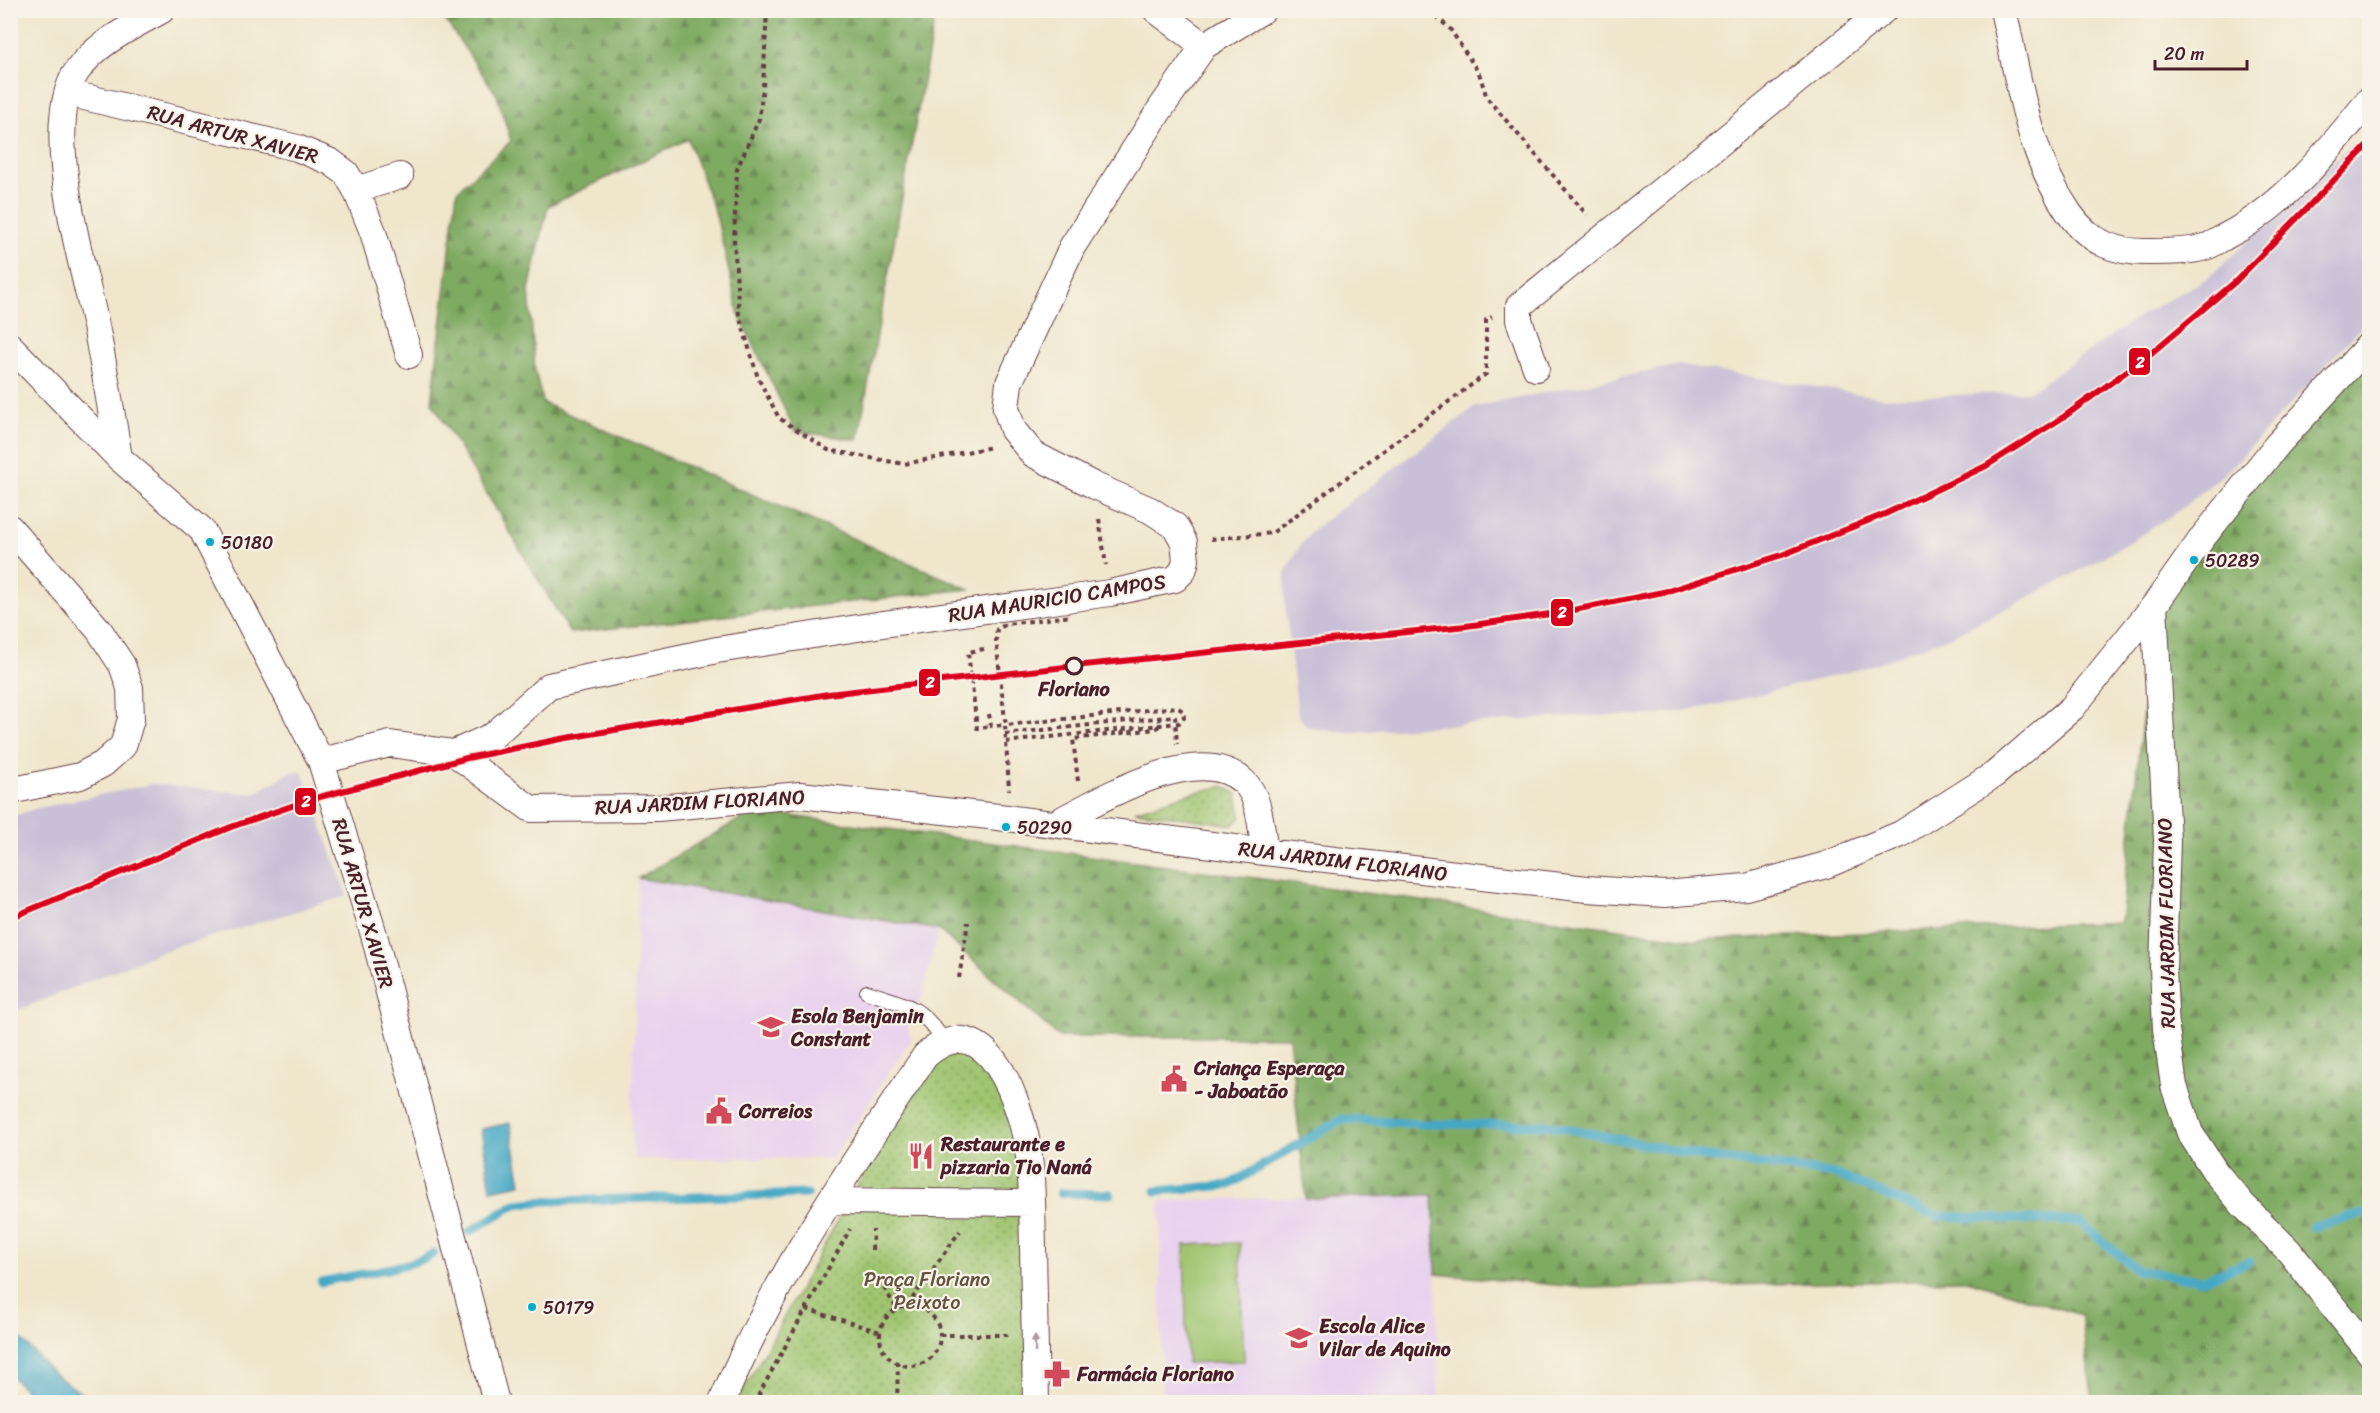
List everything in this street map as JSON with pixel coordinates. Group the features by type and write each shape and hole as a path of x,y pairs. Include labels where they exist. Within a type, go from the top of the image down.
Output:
{"street":[{"path":"119,458 97,330 75,234 65,168 63,124 68,93 77,72 99,46 162,10"},
{"path":"1156,10 1204,46"},
{"path":"1184,542 1175,526 1150,510 1095,486 1034,453 1013,430 1006,408 1009,383 1072,247 1147,129 1204,46 1263,10"},
{"path":"1536,368 1519,321 1519,306 1884,10"},
{"path":"2003,10 2028,128 2048,176 2070,214 2097,242 2129,252 2166,252 2205,247 2243,228 2291,189 2341,135 2370,99"},
{"name":"RUA ARTUR XAVIER","path":"68,93 297,148 331,162 346,173 356,189 373,232 409,355"},
{"path":"356,189 399,176"},
{"name":"RUA JARDIM FLORIANO","path":"454,753 531,809 658,808 800,795 1576,888 1665,894 1746,886 1826,865 1901,834 1995,774 2072,708 2154,606 2203,537 2277,445 2370,344"},
{"name":"RUA ARTUR XAVIER","path":"12,351 119,458 202,530 321,761 374,935 496,1402"},
{"path":"10,528 99,630 122,665 130,688 131,718 123,746 103,764 80,776 10,791"},
{"name":"RUA MAURICIO CAMPOS","path":"454,753 494,735 549,686 717,651 883,624 1110,593 1175,579 1183,571 1186,560 1184,542"},
{"name":"RUA JARDIM FLORIANO","path":"2154,606 2167,840 2163,969 2166,1029 2174,1086 2190,1133 2216,1173 2243,1205 2289,1251 2370,1353"},
{"path":"321,761 390,744 454,753"},
{"path":"1054,824 1152,777 1177,769 1215,768 1230,773 1245,783 1257,809 1265,852"},
{"path":"722,1402 740,1360 830,1201 925,1056 944,1041 967,1039 979,1044 997,1064 1023,1128 1029,1157 1036,1402"},
{"path":"830,1201 1032,1203"}],"lane":[{"path":"867,992 913,1007 926,1017 944,1041"}],"path":[{"path":"767,10 759,119 738,169 734,240 739,315 758,378 779,418 828,450 904,464 1022,441"},
{"path":"1430,10 1450,29 1479,73 1487,98 1605,236"},
{"path":"1184,542 1272,533 1486,374 1486,320 1504,310 1518,311"},
{"path":"1095,486 1110,593"},
{"path":"1006,742 1179,723 1184,718 1183,711 1177,707 1007,725 997,651 997,629 1007,624 1071,616"},
{"path":"984,650 968,652 977,728 1005,725 1009,769"},
{"path":"989,714 991,726"},
{"path":"1005,734 1175,716 1177,731"},
{"path":"1088,806 1077,780 1073,739 1156,729 1160,724 1160,718"},
{"path":"959,978 968,922"},
{"path":"906,1306 964,1226 952,1226"},
{"path":"755,1402 848,1230 856,1227"},
{"path":"865,1227 873,1227 872,1250"},
{"path":"884,1288 897,1309"},
{"path":"906,1306 925,1311 938,1326 940,1335 938,1345 927,1361 908,1366 898,1363 884,1351 880,1341 880,1332 883,1323 897,1309 906,1306"},
{"path":"806,1310 880,1332"},
{"path":"940,1335 1018,1335"},
{"path":"897,1402 898,1363"}],"shaded area":[{"path":"2351,145 2369,160 2369,319 2231,468 2181,509 2127,544 2057,583 1949,637 1864,668 1717,705 1659,715 1578,716 1351,732 1320,730 1306,726 1298,715 1285,603 1285,573 1300,546 1315,528 1475,407 1678,365 1884,398 2029,392 2146,312 2208,278"},
{"path":"302,771 347,896 160,952 11,1013 11,817 38,808 152,784 254,794 291,772"},
{"name":"Esola Benjamin Constant","path":"638,878 939,930 921,1000 904,1015 911,1039 833,1158 634,1159 632,1127"},
{"name":"Escola Alice Vilar de Aquino","path":"1434,1195 1439,1402 1162,1402 1160,1200"}],"green space":[{"path":"439,11 936,11 858,440 795,431 739,315 716,215 688,139 548,206 529,290 535,371 543,403 969,589 570,633 432,402 457,191 511,141 497,95"},
{"path":"2369,333 2369,1402 2093,1402 2081,1315 1967,1280 1587,1288 1436,1274 1433,1195 1306,1199 1289,1037 1059,1037 939,930 638,878 754,811 1338,889 1696,940 2121,922 2154,606"},
{"path":"1223,786 1237,794 1241,817 1233,825 1135,811 1188,794"},
{"name":"Praça Floriano Peixoto","path":"931,1053 986,1053 1036,1202 1042,1402 737,1402"},
{"path":"1240,1243 1244,1361 1187,1363 1184,1245"}],"water":[{"path":"510,1123 521,1184 491,1190 481,1129"},
{"path":"11,1328 52,1372 93,1402 37,1402 11,1376"}],"waterway":[{"path":"1156,1191 1229,1185 1342,1119 1425,1124 1550,1125 1700,1156 1835,1174 1936,1216 2080,1222 2137,1270 2202,1280 2249,1262"},
{"path":"1061,1193 1110,1194"},
{"path":"469,1232 516,1204 546,1201 807,1194"},
{"path":"2313,1227 2370,1212"},
{"path":"321,1282 397,1267 434,1253"}],"transit line":[{"name":"2","path":"10,918 231,827 312,799 467,758 561,739 828,694 1466,626 1564,612 1668,591 1782,555 1885,514 1986,466 2065,416 2149,355 2235,282 2370,143"}],"place":[{"name":"50180","path":"210,542"},
{"name":"50289","path":"2194,560"},
{"name":"Floriano","path":"1074,666"},
{"name":"50290","path":"1006,827"},
{"name":"Esola Benjamin Constant","path":"771,1027"},
{"name":"Criança Esperaça - Jaboatão","path":"1174,1079"},
{"name":"Correios","path":"719,1111"},
{"name":"Restaurante e pizzaria Tio Naná","path":"921,1156"},
{"name":"50179","path":"532,1307"},
{"name":"Escola Alice Vilar de Aquino","path":"1299,1338"},
{"name":"Farmácia Floriano","path":"1057,1374"}]}
